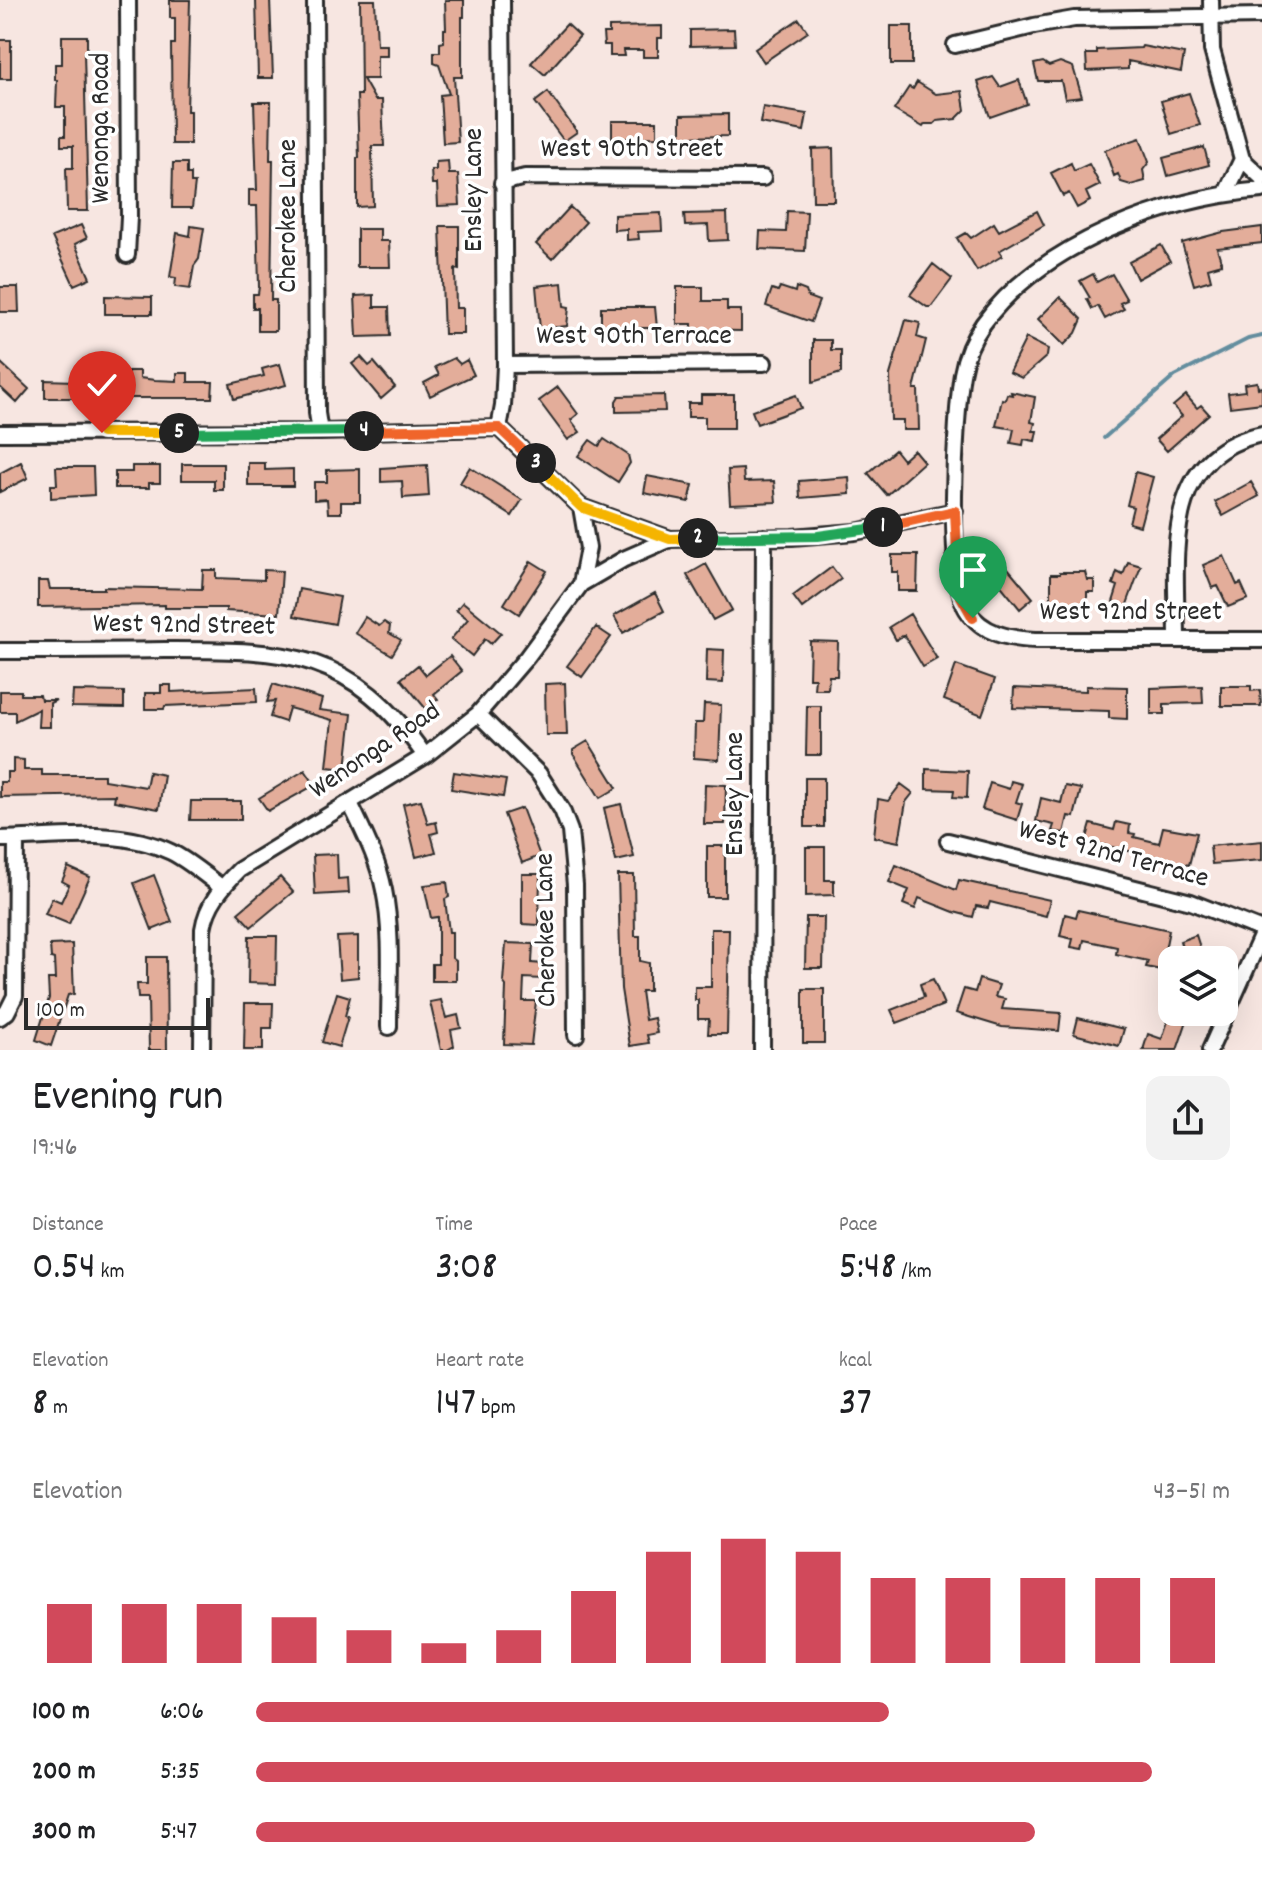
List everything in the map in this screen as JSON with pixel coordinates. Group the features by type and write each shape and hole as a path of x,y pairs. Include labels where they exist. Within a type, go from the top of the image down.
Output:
{"street":[{"name":"Wenonga Road","path":"127,255 128,0"},
{"name":"Cherokee Lane","path":"315,0 317,413 320,432"},
{"name":"Ensley Lane","path":"499,428 505,365 502,0"},
{"path":"1211,0 1212,50 1242,159 1262,178"},
{"path":"955,45 1074,19 1262,16"},
{"path":"1226,193 1242,159"},
{"name":"West 90th Street","path":"502,183 525,177 763,178"},
{"name":"West 92nd Street","path":"1262,190 1226,193 1123,225 1079,244 1039,270 1001,301 973,340 962,371 956,437 955,511 959,593 966,608 987,630 1018,639 1262,640"},
{"name":"West 90th Terrace","path":"505,365 764,363"},
{"path":"0,433 499,428 581,507 670,539 855,532 955,511"},
{"path":"1177,640 1178,517 1185,494 1194,479 1222,450 1243,439 1262,434"},
{"path":"581,507 588,548 581,584"},
{"name":"Ensley Lane","path":"762,1050 764,537"},
{"name":"Wenonga Road","path":"202,1050 203,929 205,914 221,887 239,870 425,756 478,714 527,657 581,584 624,559 670,539"},
{"name":"West 92nd Street","path":"0,651 223,650 267,651 293,656 337,673 378,700 407,730 425,756"},
{"name":"Cherokee Lane","path":"478,714 539,774 562,810 570,831 575,885 576,1035"},
{"path":"350,803 374,855 384,888 389,939 389,1027"},
{"path":"0,839 107,838 148,843 186,861 221,887"},
{"path":"4,1014 15,996 16,839"},
{"name":"West 92nd Terrace","path":"948,841 1191,902 1262,932"},
{"path":"1210,1050 1262,932"}],"building":[{"path":"170,0 190,0 187,111 190,111 190,144 172,144 171,44 175,44 175,18 170,18"},
{"path":"256,0 270,0 273,78 258,78"},
{"path":"360,0 375,0 377,45 387,45 387,56 377,56 377,79 363,79 375,100 382,100 384,146 372,146 373,206 357,207 357,95 361,95"},
{"path":"445,0 464,0 464,17 462,77 454,77 458,142 443,143 440,95 449,94 439,65 434,63 434,52 440,52 440,43 444,42"},
{"path":"799,19 808,32 764,62 755,49"},
{"path":"567,24 580,36 545,75 531,63"},
{"path":"662,26 662,38 658,38 658,57 643,57 643,50 623,50 624,56 610,56 610,45 604,45 603,33 609,33 609,27"},
{"path":"891,26 912,26 912,64 891,64"},
{"path":"734,29 735,45 690,46 690,30"},
{"path":"62,36 87,36 87,51 84,52 88,211 67,211 66,168 73,168 73,146 61,146 61,136 65,136 65,107 56,107 55,80 55,64 62,64"},
{"path":"0,40 11,40 11,79 0,79"},
{"path":"1142,46 1184,54 1181,72 1128,61 1128,69 1087,71 1086,54 1097,54 1097,50"},
{"path":"1043,62 1049,66 1060,62 1073,67 1082,97 1065,99 1061,81 1038,81 1034,64"},
{"path":"993,77 1000,87 1019,80 1027,104 990,117 978,82"},
{"path":"917,82 936,94 962,91 965,110 956,119 937,121 923,127 894,110 909,87 913,89"},
{"path":"548,92 577,132 564,141 535,102"},
{"path":"1189,93 1200,125 1171,134 1161,101"},
{"path":"254,102 271,102 271,300 276,300 276,331 258,331 258,308 253,308 253,294 258,294 259,287 257,206 249,206 249,190 257,190"},
{"path":"763,107 807,114 804,131 760,123"},
{"path":"728,114 728,136 681,137 681,115"},
{"path":"612,121 657,121 657,137 627,138 627,143 612,143"},
{"path":"1140,138 1149,162 1143,170 1145,181 1131,185 1121,182 1118,174 1114,176 1105,150"},
{"path":"1204,147 1209,165 1168,176 1163,158"},
{"path":"833,148 834,201 813,201 812,149"},
{"path":"448,161 449,174 458,174 460,205 438,206 437,184 432,184 431,170 436,170 436,162"},
{"path":"173,163 187,163 187,174 191,174 191,183 195,183 192,208 172,208"},
{"path":"1071,163 1074,171 1089,164 1100,185 1086,192 1090,201 1077,208 1069,193 1063,196 1051,173"},
{"path":"570,207 586,222 552,259 536,244"},
{"path":"787,211 807,212 805,251 759,249 760,231 786,232"},
{"path":"1037,211 1044,225 999,251 1002,256 977,271 957,238 966,233 971,238 994,223 999,231"},
{"path":"661,213 662,231 638,232 639,239 627,240 627,229 614,230 614,215"},
{"path":"727,213 728,240 709,241 708,225 685,226 684,214"},
{"path":"81,225 87,238 75,244 90,278 74,285 52,237"},
{"path":"191,226 204,228 199,259 194,266 190,289 175,287 176,278 170,277 177,233 190,236"},
{"path":"440,226 459,226 459,270 455,269 456,308 463,308 463,334 444,334"},
{"path":"1262,227 1262,243 1217,248 1222,264 1208,268 1211,280 1194,285 1182,243 1223,232"},
{"path":"357,229 380,229 380,241 389,241 390,267 357,267"},
{"path":"1161,245 1170,261 1137,279 1129,262"},
{"path":"933,264 952,279 931,307 927,307 910,295"},
{"path":"1093,274 1097,282 1112,274 1127,300 1120,303 1124,309 1105,319 1098,306 1092,309 1087,299 1090,298 1080,281"},
{"path":"562,283 564,306 569,307 567,326 540,329 536,286"},
{"path":"0,287 18,287 19,312 0,312"},
{"path":"677,287 703,287 703,301 727,301 727,310 741,310 741,331 692,330 692,324 677,324"},
{"path":"780,287 795,292 796,287 819,301 811,322 766,306 772,289 778,291"},
{"path":"374,295 374,307 389,307 390,336 357,337 355,296"},
{"path":"105,296 152,297 152,314 105,314"},
{"path":"1060,297 1082,319 1076,333 1064,345 1038,319"},
{"path":"601,307 655,307 657,328 601,328"},
{"path":"906,320 920,323 917,337 926,340 914,389 918,389 919,430 903,430 903,420 891,420 890,375"},
{"path":"1026,338 1048,349 1047,356 1022,378 1009,372"},
{"path":"813,340 831,340 831,350 841,350 841,373 813,382"},
{"path":"361,357 369,366 374,362 395,387 381,399 352,364"},
{"path":"454,358 460,364 467,360 474,375 430,396 424,383 439,375 435,367"},
{"path":"0,362 29,389 17,403 0,387"},
{"path":"280,364 286,385 234,399 230,384 264,376 262,369"},
{"path":"128,371 140,371 140,378 177,381 177,373 188,373 188,382 213,382 212,398 45,398 45,380 106,382 106,378 128,378"},
{"path":"1257,382 1258,388 1262,387 1262,403 1230,407 1228,393 1245,391 1244,384"},
{"path":"558,387 578,414 571,420 580,432 568,440 539,401"},
{"path":"1011,392 1035,397 1031,422 1035,423 1033,431 1037,431 1035,441 1024,439 1023,445 1011,443 1014,429 996,426 1002,399 1005,400 1007,394 1012,395"},
{"path":"664,395 665,411 616,412 619,396"},
{"path":"701,395 734,395 734,428 705,428 705,417 688,417 688,403 701,403"},
{"path":"796,395 801,408 757,424 752,411"},
{"path":"1186,395 1197,408 1201,405 1209,414 1167,451 1156,439 1182,416 1173,406"},
{"path":"604,439 628,455 630,463 618,482 578,456 590,440 599,446"},
{"path":"895,450 903,460 914,450 924,462 887,495 868,473"},
{"path":"21,462 28,478 0,492 0,473"},
{"path":"248,463 265,463 265,470 293,469 293,486 248,486"},
{"path":"182,464 223,464 223,490 214,490 214,480 182,480"},
{"path":"427,465 429,496 403,498 402,481 381,482 381,468"},
{"path":"132,466 160,466 160,483 149,483 149,488 115,488 115,472 132,472"},
{"path":"56,467 93,467 94,495 51,498 51,485 57,485"},
{"path":"470,467 522,500 512,516 460,483"},
{"path":"360,469 360,502 341,502 341,513 328,513 327,499 314,500 314,482 327,482 327,470"},
{"path":"743,469 744,482 774,481 776,502 730,504 728,470"},
{"path":"1135,472 1153,477 1140,526 1129,523 1133,507 1127,505"},
{"path":"647,476 693,485 689,502 644,493"},
{"path":"849,477 850,494 800,498 799,481"},
{"path":"1251,482 1259,496 1223,516 1215,502"},
{"path":"892,555 918,555 917,591 898,591 898,572 892,572"},
{"path":"1224,556 1237,585 1241,583 1248,599 1228,607 1218,586 1212,588 1203,565"},
{"path":"531,561 547,571 519,614 504,604"},
{"path":"1002,561 1033,598 1020,609 989,571"},
{"path":"1128,562 1141,566 1126,607 1113,602 1118,586 1113,584 1117,572 1123,575"},
{"path":"706,564 732,610 713,620 687,575"},
{"path":"832,567 841,579 802,608 793,596"},
{"path":"203,570 216,570 216,578 264,580 264,570 282,571 279,614 226,611 226,608 165,608 165,605 38,607 38,581 48,581 50,589 202,589"},
{"path":"1085,572 1087,580 1094,580 1094,592 1087,592 1087,606 1051,607 1051,574"},
{"path":"299,589 340,597 335,624 294,616"},
{"path":"655,593 664,611 623,633 614,616"},
{"path":"463,602 501,633 491,644 485,639 472,656 451,639 468,619 456,610"},
{"path":"910,614 937,659 923,667 904,635 896,640 889,627"},
{"path":"365,617 379,626 384,622 390,626 389,633 401,640 392,655 355,633"},
{"path":"596,627 611,637 582,677 567,666"},
{"path":"810,641 838,642 837,676 829,676 828,689 814,689 815,678 809,678"},
{"path":"707,649 724,650 723,683 706,682"},
{"path":"450,656 462,671 434,694 438,699 426,709 401,679 418,665 426,675"},
{"path":"956,665 995,679 982,715 944,700"},
{"path":"565,683 567,735 546,735 545,684"},
{"path":"273,684 322,699 319,710 352,714 346,769 327,767 332,720 289,708 285,722 270,717 275,701 267,702"},
{"path":"161,685 171,685 171,692 256,688 257,702 145,709 145,693 161,693"},
{"path":"1086,686 1127,687 1127,719 1109,718 1109,711 1013,708 1014,688 1086,691"},
{"path":"1202,686 1203,703 1164,704 1164,714 1151,714 1151,688"},
{"path":"1221,686 1251,686 1251,691 1260,690 1261,706 1221,706"},
{"path":"0,691 21,691 21,695 40,695 41,700 56,700 50,703 50,727 38,727 39,709 15,721 15,712 0,712"},
{"path":"73,691 124,692 124,708 72,707"},
{"path":"704,704 721,705 719,760 694,758 695,723 703,723"},
{"path":"807,706 821,706 821,755 806,755"},
{"path":"588,741 617,788 600,798 573,754 573,750"},
{"path":"13,759 24,760 24,770 42,770 42,775 104,775 104,780 146,787 149,772 164,775 159,809 114,801 115,795 0,797 0,782 7,782 7,772 13,772"},
{"path":"926,769 968,771 967,798 953,797 954,790 926,789"},
{"path":"305,770 315,785 268,811 259,798"},
{"path":"454,772 506,780 503,797 451,789"},
{"path":"805,778 824,778 824,827 805,827"},
{"path":"1011,781 1022,784 1016,802 1022,804 1017,820 982,809 990,783 1009,789"},
{"path":"705,784 726,785 725,824 704,824"},
{"path":"901,784 913,793 906,802 899,842 874,837 878,799 888,801"},
{"path":"1065,786 1081,789 1074,817 1068,816 1064,833 1052,831 1054,825 1036,821 1041,798 1061,803"},
{"path":"421,800 428,824 436,822 438,832 431,834 436,852 416,857 403,804"},
{"path":"191,801 241,801 241,820 190,820"},
{"path":"621,804 634,857 616,861 604,808"},
{"path":"522,808 540,856 522,863 504,814"},
{"path":"1116,822 1130,825 1129,833 1135,834 1134,837 1159,843 1163,827 1197,833 1189,865 1086,841 1091,824 1114,830"},
{"path":"1262,841 1262,860 1212,864 1210,846"},
{"path":"707,846 725,846 725,897 707,897"},
{"path":"806,847 825,847 825,880 834,880 834,895 806,896"},
{"path":"337,854 338,879 348,878 349,893 315,895 313,855"},
{"path":"896,865 956,890 959,880 1050,900 1046,916 990,902 988,908 976,906 973,917 919,898 915,909 903,904 909,890 889,882"},
{"path":"68,867 90,877 69,924 45,914 52,898 61,902 69,885 62,881"},
{"path":"522,874 540,874 539,925 522,924"},
{"path":"154,875 172,922 152,930 134,883"},
{"path":"618,875 634,875 635,936 640,936 640,961 649,963 649,991 641,991 645,1020 654,1018 657,1033 647,1035 649,1043 630,1046 621,989"},
{"path":"280,877 293,892 251,927 238,913"},
{"path":"447,882 449,897 445,899 449,932 452,932 452,958 456,961 456,981 432,981 432,964 438,964 438,917 431,918 424,885"},
{"path":"1078,910 1169,930 1166,946 1158,946 1158,969 1146,967 1148,961 1116,954 1117,947 1084,940 1082,949 1071,947 1073,939 1060,936 1065,914 1076,917"},
{"path":"806,917 824,917 823,968 805,968"},
{"path":"711,929 729,929 727,1034 708,1034 709,1019 698,1019 698,1000 695,1000 695,987 711,987"},
{"path":"1196,935 1200,946 1182,946 1180,941"},
{"path":"249,936 277,936 276,984 248,983"},
{"path":"358,936 358,977 340,979 337,937"},
{"path":"506,943 533,944 532,963 543,964 542,979 524,978 523,1001 536,1001 531,1045 504,1044"},
{"path":"72,944 74,994 68,995 51,1046 36,1040 49,998 48,979 55,979 50,945"},
{"path":"147,957 166,957 167,1050 149,1050 148,998 138,998 137,984 147,984"},
{"path":"933,979 944,1005 897,1023 891,1010 924,997 920,984"},
{"path":"979,979 999,985 995,997 1005,999 1002,1009 1061,1013 1059,1031 1002,1027 956,1013 964,989 975,992"},
{"path":"803,989 824,989 824,1043 803,1043"},
{"path":"337,993 350,997 339,1047 322,1042"},
{"path":"441,1000 446,1018 458,1015 461,1028 451,1030 454,1046 447,1050 441,1050 430,1002"},
{"path":"245,1003 273,1003 272,1028 263,1028 263,1050 244,1050"},
{"path":"1078,1018 1124,1029 1119,1046 1074,1034"},
{"path":"1166,1026 1185,1026 1177,1050 1143,1050 1148,1034 1162,1039"}],"waterway":[{"path":"1104,438 1175,376 1248,339 1262,336"}],"route":[{"path":"102,433 499,428 581,507 670,539 818,536 899,525 955,511 959,593 973,618"}]}
